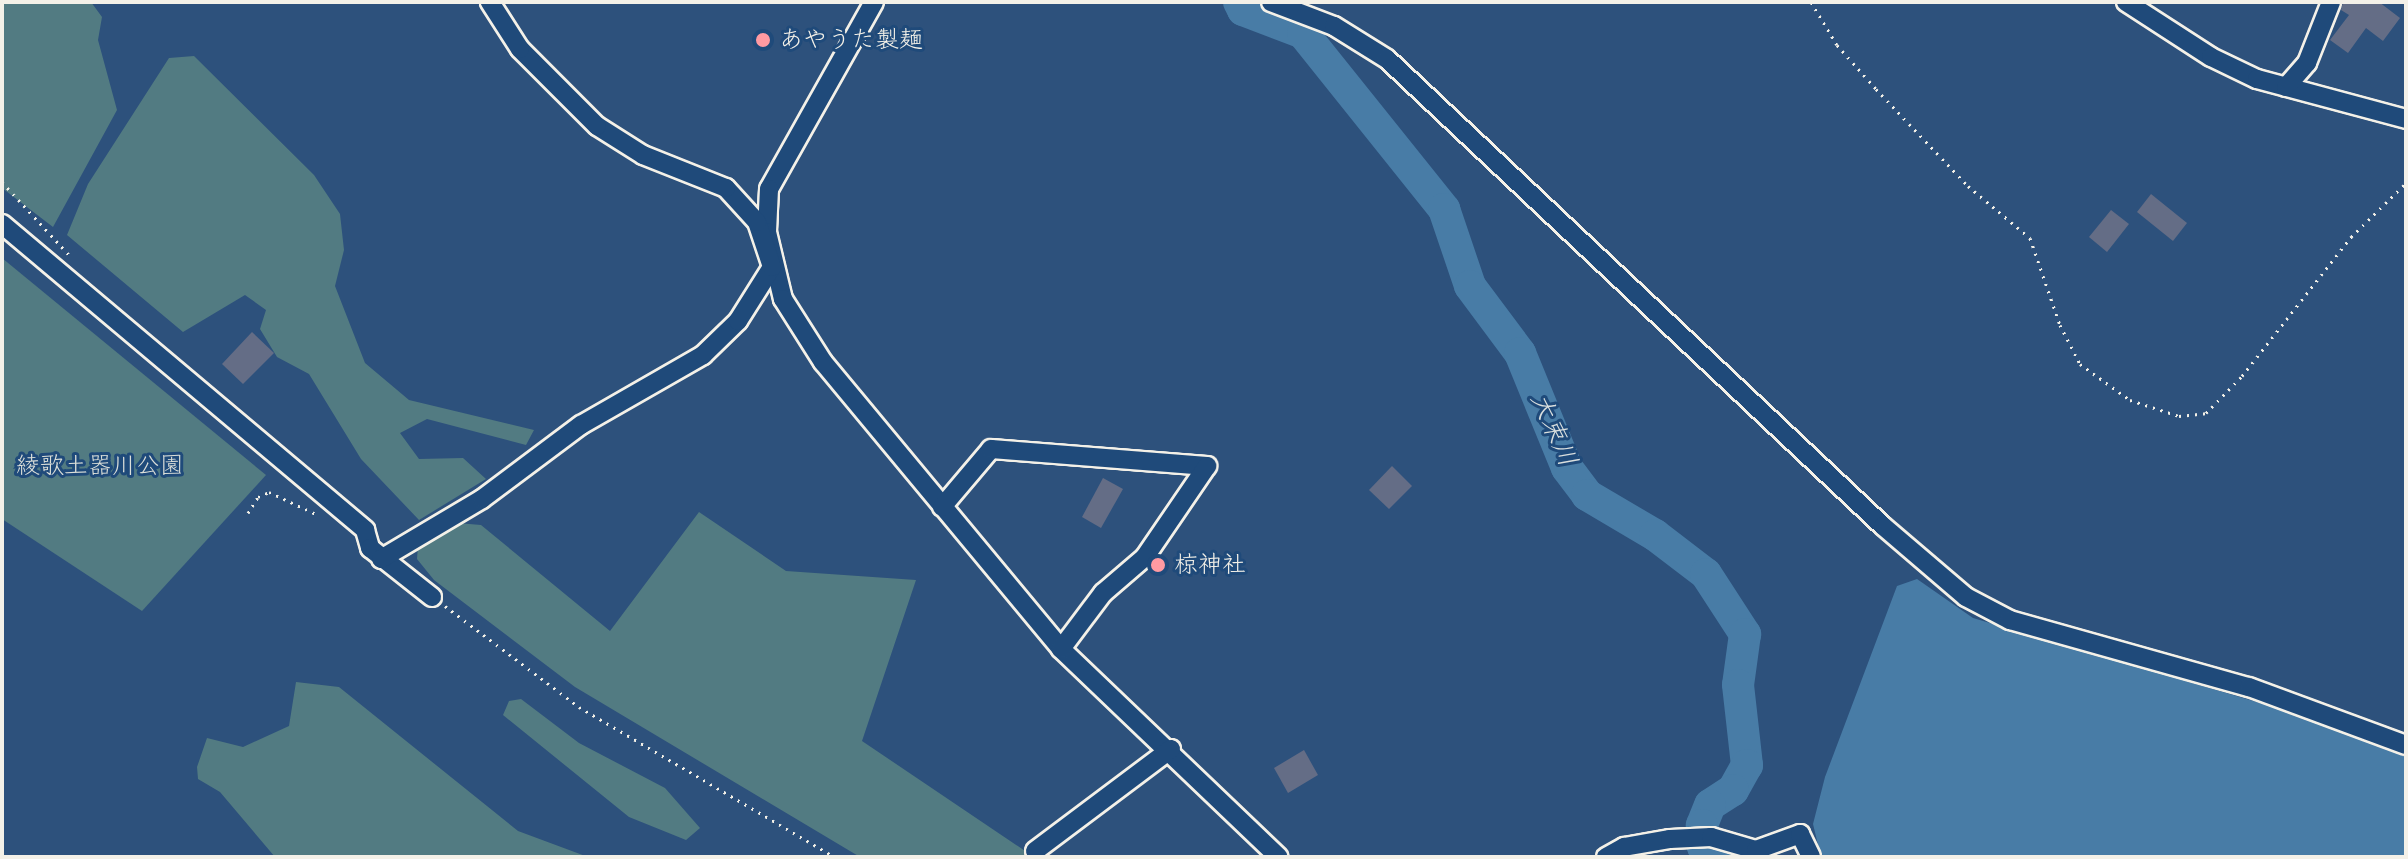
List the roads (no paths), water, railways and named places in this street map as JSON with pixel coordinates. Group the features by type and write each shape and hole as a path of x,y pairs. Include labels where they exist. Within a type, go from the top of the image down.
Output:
{"street":[{"path":"490,2 520,49 597,126 643,155 726,188 757,222 783,299 815,351 942,507 1061,649 1171,749 1279,857"},
{"path":"381,559 482,499 581,425 703,355 738,321 772,267 769,189 874,2"},
{"path":"1271,2 1334,26 1387,59 1872,515 1966,597 2010,620 2249,687 2406,745"},
{"path":"2126,2 2219,62 2286,87 2406,119"},
{"path":"2286,87 2307,63 2331,2"},
{"path":"2,224 365,530 370,548 432,597"},
{"path":"942,507 991,449 1207,466 1145,557 1103,593 1061,649"},
{"path":"1035,851 1171,749"},
{"path":"1606,857 1624,847 1704,837 1756,850 1800,834 1811,857"}],"water":[{"path":"1917,579 1973,618 2277,708 2406,757 2406,857 1821,857 1813,824 1825,777 1897,586"}],"waterway":[{"name":"大束川","path":"1239,2 1243,10 1303,33 1444,209 1470,286 1520,353 1567,468 1587,495 1655,535 1706,574 1745,634 1738,685 1747,765 1733,790 1710,805 1702,825 1703,847 1729,857"}],"place":[{"name":"あやうた製麺","path":"763,40"},
{"name":"椋神社","path":"1158,565"}],"park label":[{"name":"綾歌土器川公園","path":"100,466"}]}
